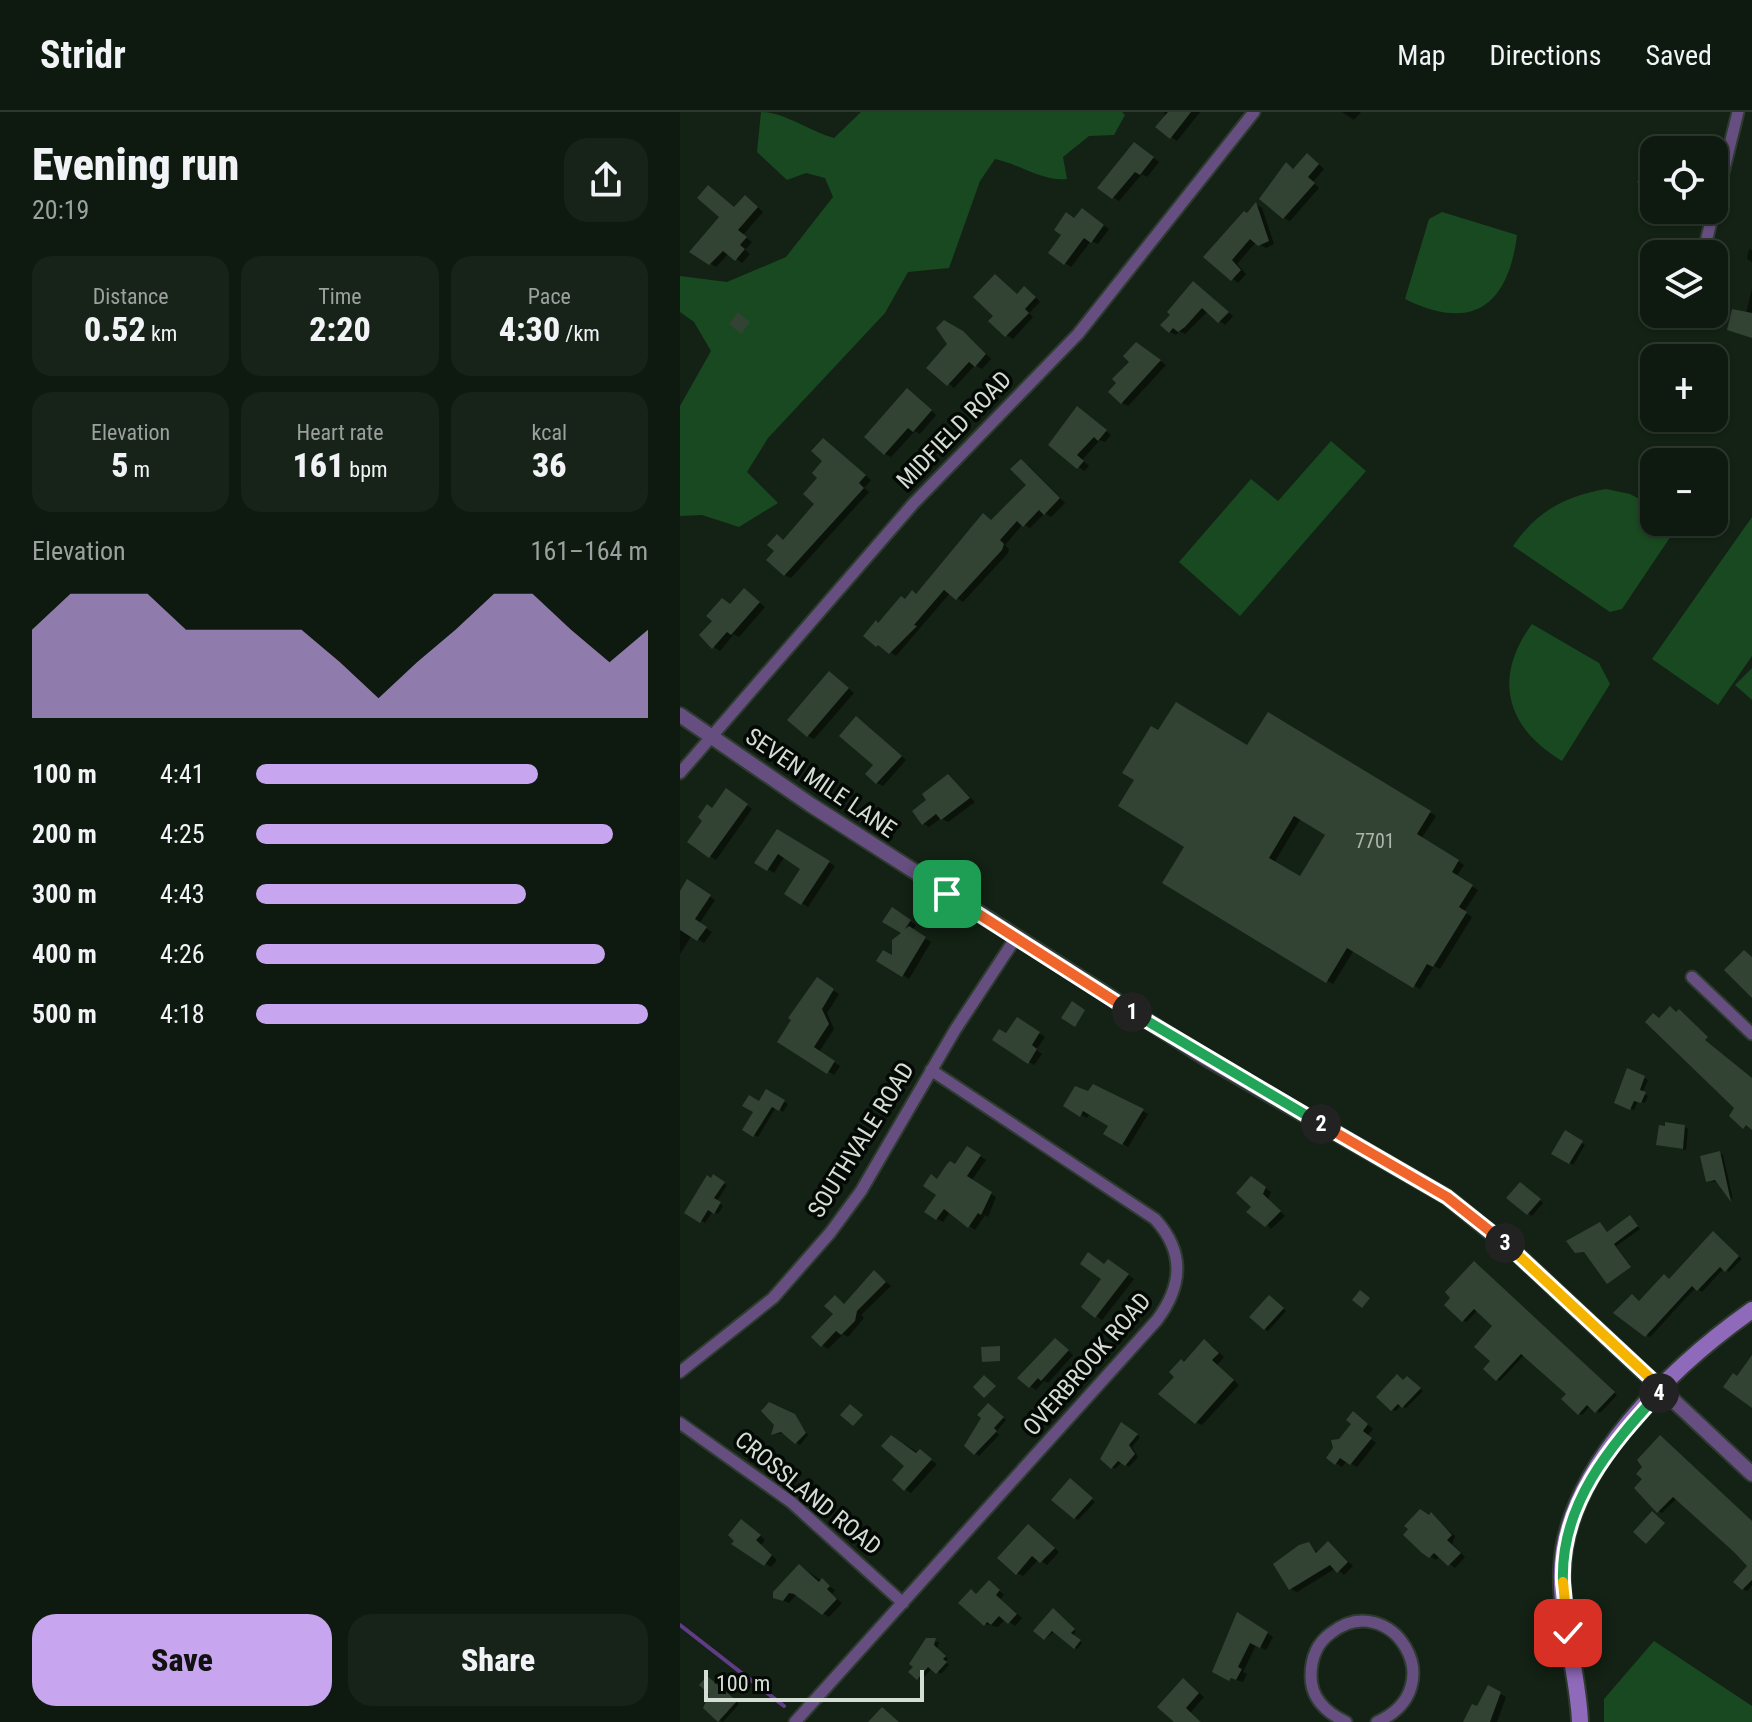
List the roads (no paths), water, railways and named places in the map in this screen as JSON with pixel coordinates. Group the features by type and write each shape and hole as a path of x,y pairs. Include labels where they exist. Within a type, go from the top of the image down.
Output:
{"main road":[{"path":"1580,1722 1563,1599 1562,1568 1567,1539 1590,1478 1609,1449 1662,1389 1712,1339 1752,1310"}],"street":[{"name":"MIDFIELD ROAD","path":"680,773 710,735 971,440 1078,334 1254,112"},
{"path":"1706,240 1738,112"},
{"name":"SEVEN MILE LANE","path":"680,715 1015,939 1207,1059 1447,1197 1516,1253 1752,1474"},
{"name":"SOUTHVALE ROAD","path":"680,1372 773,1298 822,1243 867,1181 931,1070 1015,939"},
{"path":"1692,977 1752,1034"},
{"name":"OVERBROOK ROAD","path":"795,1722 1157,1320 1176,1290 1178,1275 1173,1244 1155,1219 931,1070"},
{"name":"CROSSLAND ROAD","path":"680,1423 791,1502 903,1603"},
{"path":"1346,1722 1329,1719 1316,1696 1311,1682 1316,1650 1336,1629 1367,1622 1394,1633 1405,1644 1414,1675 1404,1703 1377,1722"}],"waterway":[{"path":"680,1625 784,1706"}]}
